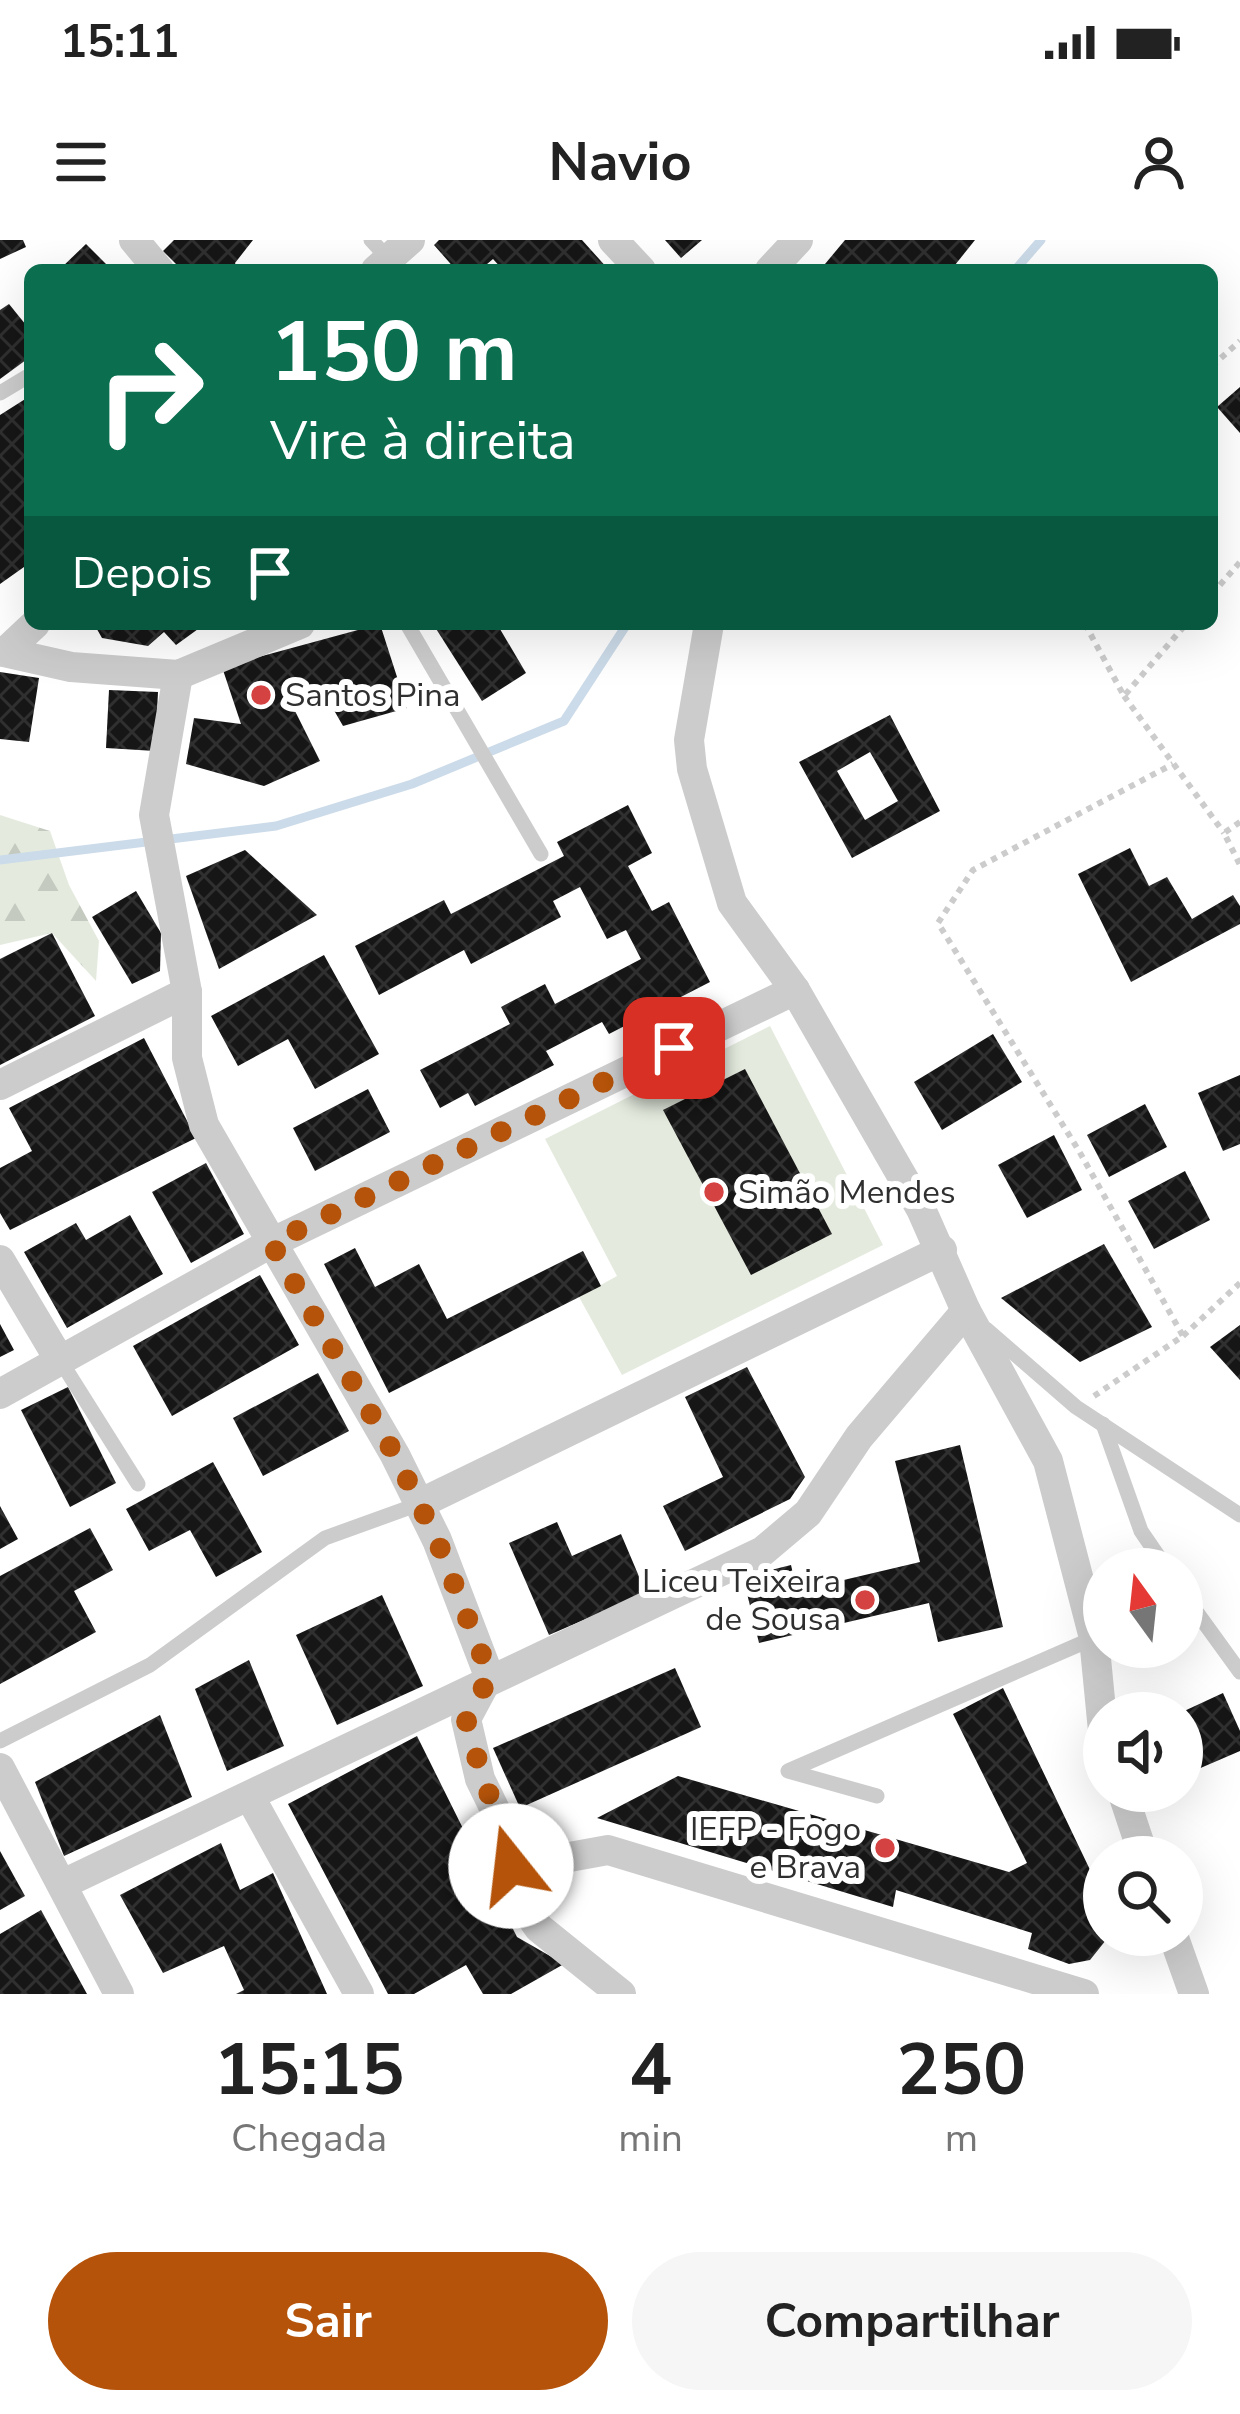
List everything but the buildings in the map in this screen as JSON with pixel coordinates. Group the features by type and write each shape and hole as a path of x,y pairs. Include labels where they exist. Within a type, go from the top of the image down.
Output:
{"street":[{"path":"134,240 154,264"},
{"path":"613,240 635,264"},
{"path":"776,264 798,240"},
{"path":"2,652 28,630"},
{"path":"2,652 71,667 178,675 285,630"},
{"path":"708,630 689,740 692,769 732,903 795,990 942,1250 966,1311 1048,1461 1083,1596"},
{"path":"178,675 154,815 187,992 187,1058 204,1125 419,1504 490,1676"},
{"path":"0,1394 271,1243 795,990"},
{"path":"0,1085 187,992"},
{"path":"419,1504 942,1250"},
{"path":"0,1260 59,1359"},
{"path":"65,1883 250,1797 490,1676 763,1551 808,1513 859,1438 966,1311"},
{"path":"490,1676 466,1719 480,1779 501,1822 511,1866 510,1887 539,1928 621,1994"},
{"path":"0,1768 65,1883 119,1994"},
{"path":"250,1797 359,1994"},
{"path":"501,1822 554,1860 608,1850 1084,1994"},
{"path":"1180,1956 1194,1994"}],"lane":[{"path":"410,630 541,854"},
{"path":"966,1311 1076,1407 1240,1515"},
{"path":"59,1359 138,1484"},
{"path":"1103,1424 1141,1531 1153,1548"},
{"path":"0,1741 150,1665 326,1538 419,1504"},
{"path":"1203,1621 1240,1672"},
{"path":"877,1796 788,1772 1083,1643"}],"path":[{"path":"1218,587 1240,562"},
{"path":"1088,630 1124,696 1224,832 1240,865"},
{"path":"1124,696 1181,630"},
{"path":"1174,764 973,870 938,923 1078,1151 1183,1336"},
{"path":"1224,832 1240,822"},
{"path":"1076,1407 1183,1336 1240,1283"}],"green space":[{"path":"0,815 50,831 69,885 99,941 96,981 52,933 0,945"},
{"name":"Simão Mendes","path":"770,1026 883,1245 622,1375 579,1297 617,1276 545,1139"}],"waterway":[{"path":"1020,264 1041,240"},
{"path":"0,860 276,826 412,784 564,721 623,630"}],"place":[{"name":"Santos Pina","path":"261,695"},
{"name":"Simão Mendes","path":"714,1192"},
{"name":"Liceu Teixeira de Sousa","path":"865,1600"},
{"name":"IEFP - Fogo e Brava","path":"885,1848"}],"route":[{"path":"511,1866 501,1822 480,1779 466,1719 490,1676 437,1540 395,1455 271,1243 674,1048"}]}
